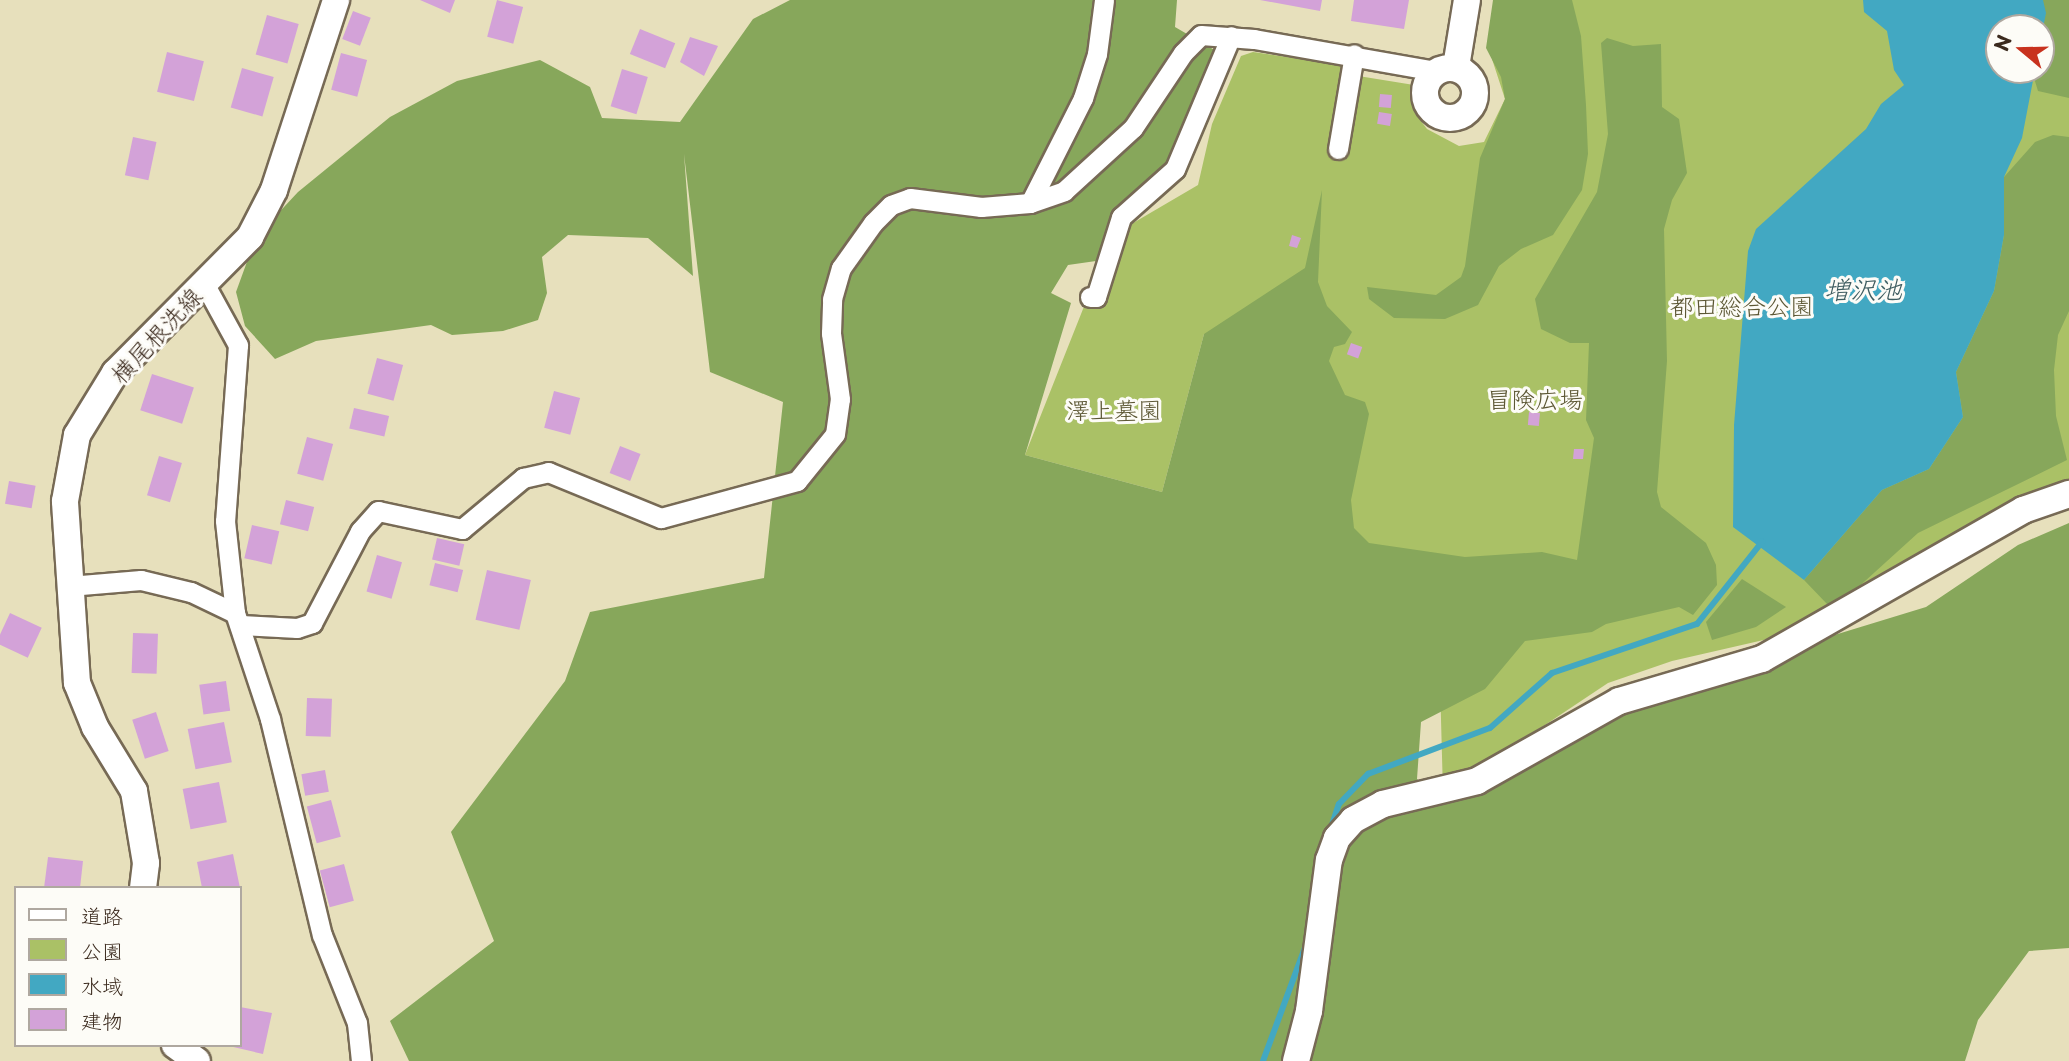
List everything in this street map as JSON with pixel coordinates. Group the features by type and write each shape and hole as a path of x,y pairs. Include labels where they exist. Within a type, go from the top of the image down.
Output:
{"street":[{"name":"横尾根洗線","path":"143,886 146,863 134,791 95,727 77,683 65,502 77,435 116,373 250,237 274,190 337,0"},
{"path":"1030,203 1083,98 1097,54 1104,0"},
{"path":"69,586 141,580 191,592 238,619 297,628 312,623 360,531 378,511 462,529 523,478 548,472 660,518 797,481 835,434 840,407 831,334 832,299 841,268 873,223 891,205 910,198 981,207 1030,203 1064,191 1096,166 1150,106 1194,40 1209,33 1446,69 1467,0"},
{"path":"1090,297 1096,297 1121,217 1175,169 1231,36"},
{"path":"1338,149 1354,54"},
{"path":"204,283 238,345 225,521 238,619 270,719 322,935 357,1023 361,1061"},
{"path":"1296,1061 1309,1011 1329,860 1337,838 1353,820 1383,804 1476,781 1619,701 1774,654 2023,510 2069,494"},
{"path":"178,1047 197,1061"}],"green space":[{"path":"790,0 1177,0 1175,27 1218,52 1170,163 1113,212 1096,261 1068,265 1051,293 1071,303 1025,455 1162,492 1204,334 1305,268 1322,190 1318,282 1327,306 1352,332 1345,344 1334,347 1329,361 1345,395 1365,402 1369,414 1351,500 1354,528 1369,543 1465,557 1542,552 1577,560 1594,438 1586,420 1589,343 1570,343 1541,329 1535,299 1597,192 1608,134 1601,43 1607,38 1633,46 1661,44 1662,107 1679,119 1687,173 1672,200 1664,229 1667,361 1657,492 1661,507 1706,543 1716,565 1717,585 1693,615 1679,607 1606,624 1592,632 1525,641 1485,689 1421,722 1417,779 1435,793 1619,701 1926,607 2018,545 2069,523 2069,948 2029,951 1978,1020 1965,1061 409,1061 390,1021 494,941 451,832 565,681 590,612 764,578 783,402 710,372 684,154 693,276 648,238 568,235 542,257 547,293 538,320 503,331 452,335 431,325 316,341 275,359 245,326 236,292 256,237 298,192 390,117 457,81 540,60 590,87 602,118 680,122 753,19"},
{"path":"1493,0 1572,0 1581,36 1586,105 1588,154 1582,190 1553,235 1521,249 1499,266 1478,305 1445,319 1394,318 1369,299 1367,287 1436,295 1461,277 1465,266 1480,158 1505,99 1501,77 1486,48"},
{"name":"都田総合公園","path":"1501,0 2069,0 2069,481 2021,496 1781,636 1672,661 1608,683 1443,793 1440,682 1204,334 1162,492 1025,455 1085,304 1102,306 1128,226 1198,185 1212,124 1241,56 1253,52 1347,66 1346,74 1414,85 1415,113 1427,129 1459,146 1484,142 1505,99 1492,59"},
{"path":"2043,0 2069,0 2069,98 2038,91 2036,84 2055,84 2055,14 2043,14"},
{"path":"2053,135 2069,137 2069,311 2058,335 2054,370 2056,416 2067,460 1918,533 1843,601 1828,605 1804,580 1882,490 1929,469 1963,417 1956,372 1994,291 2004,235 2004,177 2035,142"},
{"path":"1742,579 1786,607 1756,627 1712,640 1706,622"}],"water":[{"name":"増沢池","path":"1863,0 2043,0 2046,13 1985,14 1985,84 2032,84 2022,138 2004,177 2004,235 1994,291 1956,372 1963,417 1929,469 1882,490 1804,580 1733,527 1734,425 1748,251 1756,229 1866,129 1881,104 1904,85 1894,70 1887,31 1864,12"}],"building":[{"path":"420,0 455,0 450,13"},
{"path":"497,0 523,7 513,44 487,37"},
{"path":"1260,0 1322,0 1320,11"},
{"path":"1354,0 1409,0 1404,29 1351,21"},
{"path":"353,11 371,18 360,46 342,39"},
{"path":"267,15 299,24 287,64 256,54"},
{"path":"640,29 675,43 665,68 630,54"},
{"path":"690,37 718,46 704,76 680,62"},
{"path":"167,52 204,61 194,101 157,92"},
{"path":"341,53 367,60 357,97 331,90"},
{"path":"242,68 274,77 262,117 231,107"},
{"path":"622,69 648,77 636,114 611,106"},
{"path":"1380,94 1392,95 1391,108 1379,107"},
{"path":"1379,112 1392,114 1390,126 1377,124"},
{"path":"133,137 156,142 148,180 125,175"},
{"path":"1292,235 1301,238 1297,248 1289,246"},
{"path":"1351,343 1362,347 1358,358 1347,354"},
{"path":"377,358 403,365 394,401 367,394"},
{"path":"152,374 194,388 182,424 140,410"},
{"path":"554,391 580,398 570,435 544,428"},
{"path":"354,408 389,416 384,437 349,428"},
{"path":"1529,412 1540,413 1539,426 1528,425"},
{"path":"307,437 333,444 323,481 297,474"},
{"path":"620,446 641,454 630,481 610,473"},
{"path":"1574,449 1584,449 1583,459 1573,459"},
{"path":"159,456 182,463 170,502 147,495"},
{"path":"9,481 36,486 32,508 5,504"},
{"path":"286,500 314,507 308,531 280,524"},
{"path":"252,525 279,531 272,564 244,558"},
{"path":"437,538 464,544 459,566 432,559"},
{"path":"377,555 402,562 392,599 367,592"},
{"path":"435,563 463,570 458,592 429,585"},
{"path":"487,570 531,580 519,630 476,620"},
{"path":"10,613 42,628 28,658 0,645 0,634"},
{"path":"133,633 158,634 157,674 132,673"},
{"path":"226,681 230,711 203,714 199,685"},
{"path":"307,698 332,699 331,737 306,736"},
{"path":"156,712 169,751 145,759 132,720"},
{"path":"224,722 232,762 196,769 188,729"},
{"path":"325,770 329,792 305,796 301,774"},
{"path":"219,782 227,822 191,829 183,789"},
{"path":"331,800 341,837 317,843 307,806"},
{"path":"233,854 240,886 202,886 197,862"},
{"path":"48,857 83,861 80,886 44,886"},
{"path":"344,864 354,901 330,907 320,870"},
{"path":"242,1007 272,1013 263,1054 233,1047 242,1047"}],"waterway":[{"path":"1331,828 1339,804 1368,774 1490,728 1552,673 1697,624 1762,542"},
{"path":"1263,1061 1306,945"}],"park label":[{"name":"冒険広場","path":"1535,399"},
{"name":"澤上墓園","path":"1114,410"}]}
